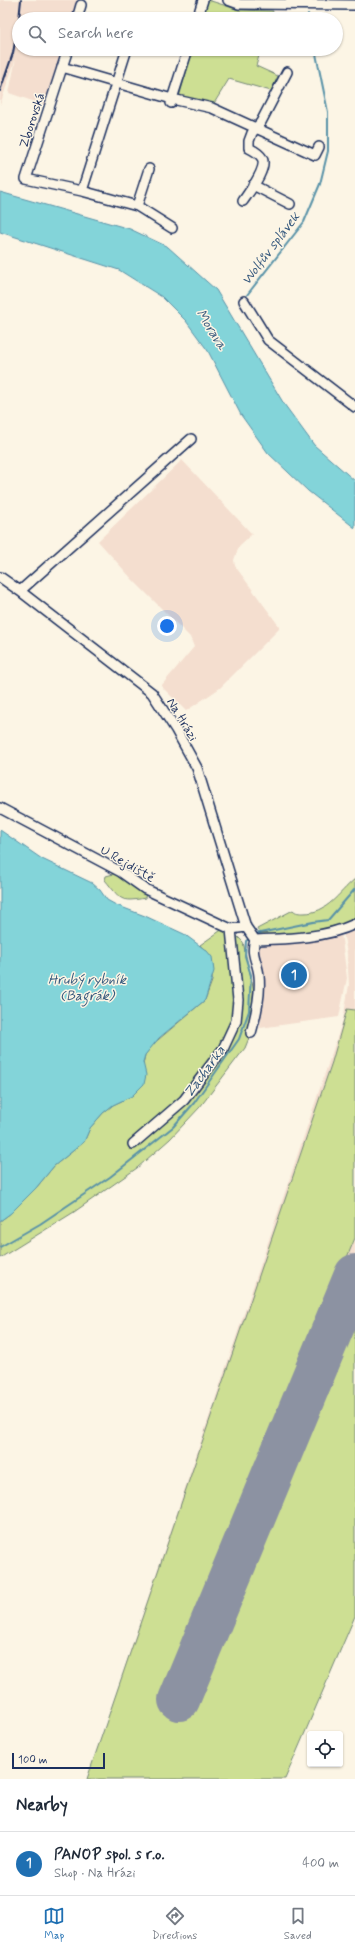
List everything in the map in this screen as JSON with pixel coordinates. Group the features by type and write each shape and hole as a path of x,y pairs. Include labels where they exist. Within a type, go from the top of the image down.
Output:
{"street":[{"path":"199,12 203,0"},
{"path":"228,0 239,4 355,5"},
{"path":"79,12 81,5"},
{"path":"66,56 62,67 172,101 212,108 256,129 317,151 313,165"},
{"path":"82,191 125,56"},
{"path":"172,101 186,56"},
{"name":"Zborovská","path":"62,67 26,179 82,191 137,206 172,228"},
{"path":"243,201 262,170 264,163 259,155 249,148 249,141 287,72"},
{"path":"137,206 149,169"},
{"path":"253,185 290,204"},
{"path":"244,301 268,340 355,407"},
{"path":"20,591 191,439"},
{"name":"Na Hrázi","path":"0,577 152,693 172,724 197,768 251,934 252,951 260,977 258,1007 251,1032"},
{"name":"U Rejdiště","path":"0,808 120,872 145,889 231,929"},
{"path":"133,1144 184,1100 223,1050 236,1021 238,1000 231,929 251,934 306,936 346,928 355,924"}],"shaded area":[{"path":"0,0 79,0 76,12 12,12 12,56 63,56 47,106 9,93 16,58 0,105"},
{"path":"182,460 252,534 239,546 234,560 235,566 279,626 279,629 220,688 186,711 161,686 194,647 190,637 132,579 98,541"},
{"path":"355,925 355,1610 282,1779 87,1779 343,1020 349,985 347,953 343,932"},
{"path":"341,933 347,978 339,1017 260,1028 262,1001 255,950 267,941"}],"green space":[{"path":"208,0 239,10 273,11 273,12 205,12"},
{"path":"191,56 259,56 256,66 278,76 271,91 229,79 213,105 179,97"},
{"path":"121,872 146,893 145,898 125,900 118,895 105,880 106,876"},
{"path":"355,879 355,920 333,928 297,933 261,936 257,929 293,910 298,913 304,913 320,910 332,901"},
{"path":"227,926 243,942 255,996 251,1033 245,1048 200,1107 170,1139 137,1168 74,1212 0,1258 0,1221 11,1213 36,1188 54,1166 84,1142 90,1128 103,1113 113,1105 124,1100 143,1065 145,1055 152,1045 205,1000 212,981 213,965 211,957 200,945"},
{"path":"347,1009 355,1010 355,1238 165,1696 193,1708 355,1315 355,1616 285,1779 87,1779 332,1062"}],"water":[{"name":"Morava","path":"0,192 130,229 168,247 216,290 284,404 314,445 355,481 355,528 308,491 268,453 241,415 208,351 186,321 162,297 119,270 0,232"},
{"name":"Hrubý rybník (Bagrák)","path":"0,830 42,859 92,883 100,890 107,900 184,934 207,951 212,957 214,971 205,1000 159,1038 145,1055 143,1062 146,1075 144,1084 132,1096 113,1105 103,1113 90,1128 84,1142 54,1166 36,1188 11,1213 0,1221"}],"waterway":[{"name":"Wolfův splávek","path":"247,295 304,222 320,184 328,151 328,112 316,56"},
{"name":"Zacharka","path":"255,934 328,920 355,889"},
{"name":"Zacharka","path":"0,1247 40,1224 110,1177 173,1127 194,1103 239,1039 249,1011 251,975 245,956 246,941 250,938"}],"runway":[{"path":"179,1700 355,1275"}],"railway":[{"path":"20,12 21,0"},
{"path":"0,91 12,56"}],"place":[{"name":"PANOP spol. s r.o.","path":"294,975"}]}
